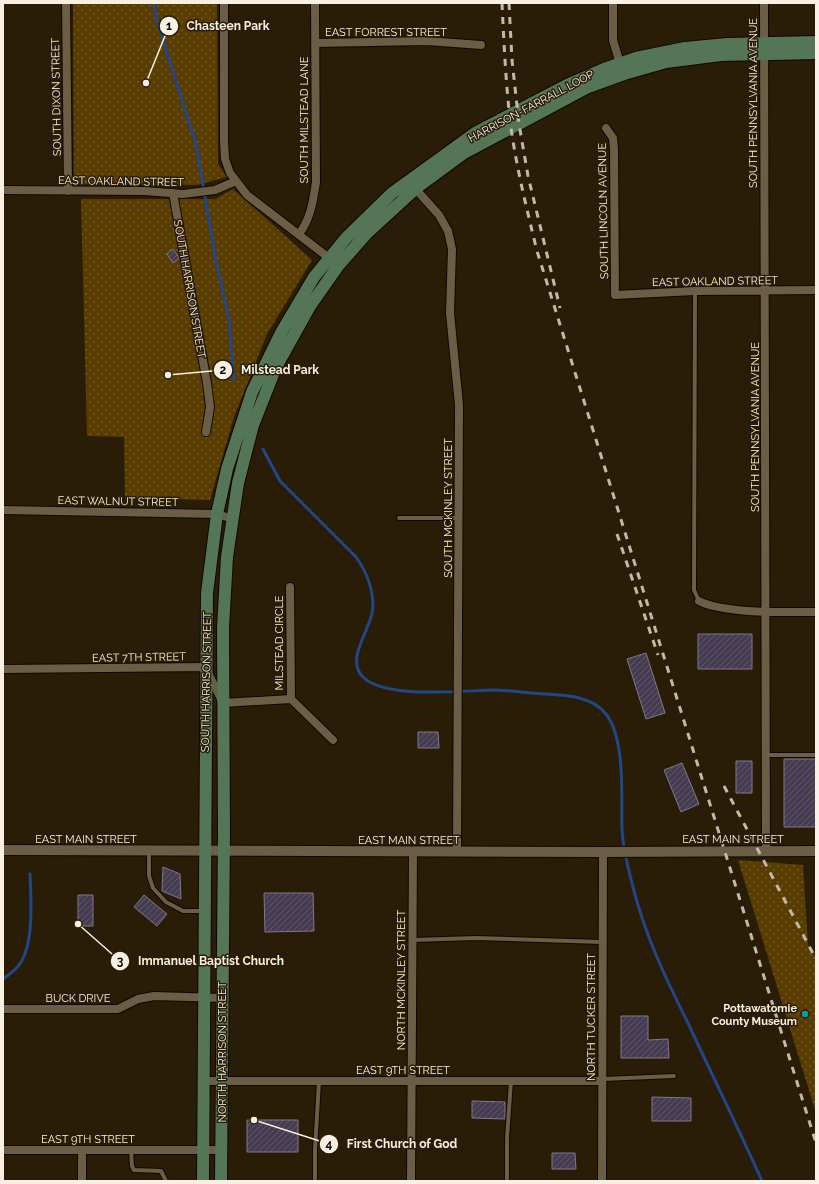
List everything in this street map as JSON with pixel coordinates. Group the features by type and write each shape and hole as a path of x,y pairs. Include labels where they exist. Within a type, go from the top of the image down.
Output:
{"main road":[{"name":"HARRISON-FARRALL LOOP","path":"217,514 227,469 252,392 282,330 314,278 367,233 412,185 464,153 622,69 764,48 816,42"},
{"name":"HARRISON-FARRALL LOOP","path":"764,48 816,54"},
{"name":"HARRISON-FARRALL LOOP","path":"233,519 238,483 253,425 276,367 334,262"},
{"name":"SOUTH HARRISON STREET","path":"205,851 205,667 207,593 217,514"},
{"name":"SOUTH HARRISON STREET","path":"223,851 224,604 227,556 233,519"},
{"name":"NORTH HARRISON STREET","path":"203,1181 205,851"},
{"name":"NORTH HARRISON STREET","path":"221,1181 223,851"}],"street":[{"name":"SOUTH DIXON STREET","path":"66,3 68,191"},
{"path":"224,3 225,160 230,173 247,195 334,262"},
{"name":"SOUTH MILSTEAD LANE","path":"298,234 306,224 313,203 316,182 315,3"},
{"path":"613,3 612,40 622,69"},
{"name":"SOUTH PENNSYLVANIA AVENUE","path":"764,3 766,291 766,851"},
{"name":"EAST FORREST STREET","path":"315,43 427,41 481,45"},
{"name":"SOUTH LINCOLN AVENUE","path":"606,128 613,138 614,149 615,295"},
{"name":"EAST OAKLAND STREET","path":"3,190 182,194 215,190 236,180"},
{"name":"SOUTH MCKINLEY STREET","path":"412,185 439,215 448,231 452,249 450,313 459,405 459,710 457,851"},
{"name":"SOUTH HARRISON STREET","path":"173,193 208,391 210,407 206,432"},
{"name":"EAST OAKLAND STREET","path":"615,295 695,291 816,290"},
{"name":"EAST WALNUT STREET","path":"3,510 217,514 233,519"},
{"name":"MILSTEAD CIRCLE","path":"290,587 291,700"},
{"path":"700,601 708,605 721,608 766,612 816,612"},
{"path":"205,667 223,703 291,700 334,740"},
{"name":"EAST 7TH STREET","path":"3,669 205,667"},
{"name":"EAST MAIN STREET","path":"3,850 413,852 816,851"},
{"name":"NORTH MCKINLEY STREET","path":"411,1181 413,852"},
{"name":"NORTH TUCKER STREET","path":"602,1181 603,942 606,852"},
{"name":"BUCK DRIVE","path":"3,1009 118,1009 138,999 154,996 222,998"},
{"name":"EAST 9TH STREET","path":"203,1081 602,1080"},
{"name":"EAST 9TH STREET","path":"3,1150 221,1150"},
{"path":"82,1150 82,1181"}],"lane":[{"path":"695,291 694,590 700,601"},
{"path":"399,518 459,518"},
{"path":"766,755 816,755"},
{"path":"149,851 149,876 153,888 166,902 183,911 205,911"},
{"path":"413,940 476,938 603,942"},
{"path":"602,1080 674,1076"},
{"path":"315,1181 315,1150 319,1081"},
{"path":"508,1181 507,1138 511,1081"},
{"path":"131,1150 132,1166 134,1170 161,1171 166,1181"}],"shaded area":[{"path":"73,3 217,3 218,164 227,177 197,185 74,184"},
{"path":"233,189 312,260 267,334 234,417 210,500 125,498 124,437 87,436 81,199 215,199"},
{"path":"738,860 803,865 808,944 816,958 816,1113"}],"building":[{"path":"173,249 179,258 173,263 167,254"},
{"path":"698,634 752,634 752,669 698,669"},
{"path":"646,653 665,713 646,719 627,659"},
{"path":"418,732 438,732 439,748 418,748"},
{"path":"784,759 816,759 816,827 784,827"},
{"path":"736,761 752,761 752,793 736,793"},
{"path":"682,763 699,804 681,812 664,770"},
{"path":"163,867 180,874 181,899 162,891"},
{"path":"264,893 313,893 314,931 265,932"},
{"path":"78,895 93,895 93,926 78,926"},
{"path":"144,895 167,914 157,926 134,907"},
{"path":"621,1016 648,1016 648,1040 668,1039 669,1058 621,1058"},
{"path":"652,1097 691,1098 691,1121 652,1121"},
{"path":"472,1101 505,1102 505,1119 472,1118"},
{"path":"247,1120 298,1120 298,1152 247,1152"},
{"path":"552,1153 575,1153 576,1169 552,1169"}],"waterway":[{"path":"154,3 156,18 196,144 216,261 229,319 234,380"},
{"path":"263,449 280,481 356,557 366,574 372,594 373,607 372,615 358,652 358,670 363,677 374,684 389,689 407,691 447,692 497,690 569,696 593,703 606,714 617,739 620,754 622,830 625,853 644,925 664,974 762,1181"},
{"path":"3,979 13,972 19,965 28,943 31,919 30,874"}],"railway":[{"path":"502,3 506,82 513,144 537,251 816,1143"},
{"path":"509,3 512,60 519,124 528,176 560,308"},
{"path":"617,534 658,655"},
{"path":"724,786 816,959"}],"place":[{"name":"Chasteen Park","path":"146,83"},
{"name":"Milstead Park","path":"168,375"},
{"name":"Immanuel Baptist Church","path":"78,924"},
{"name":"Pottawatomie County Museum","path":"805,1014"},
{"name":"First Church of God","path":"254,1120"}]}
